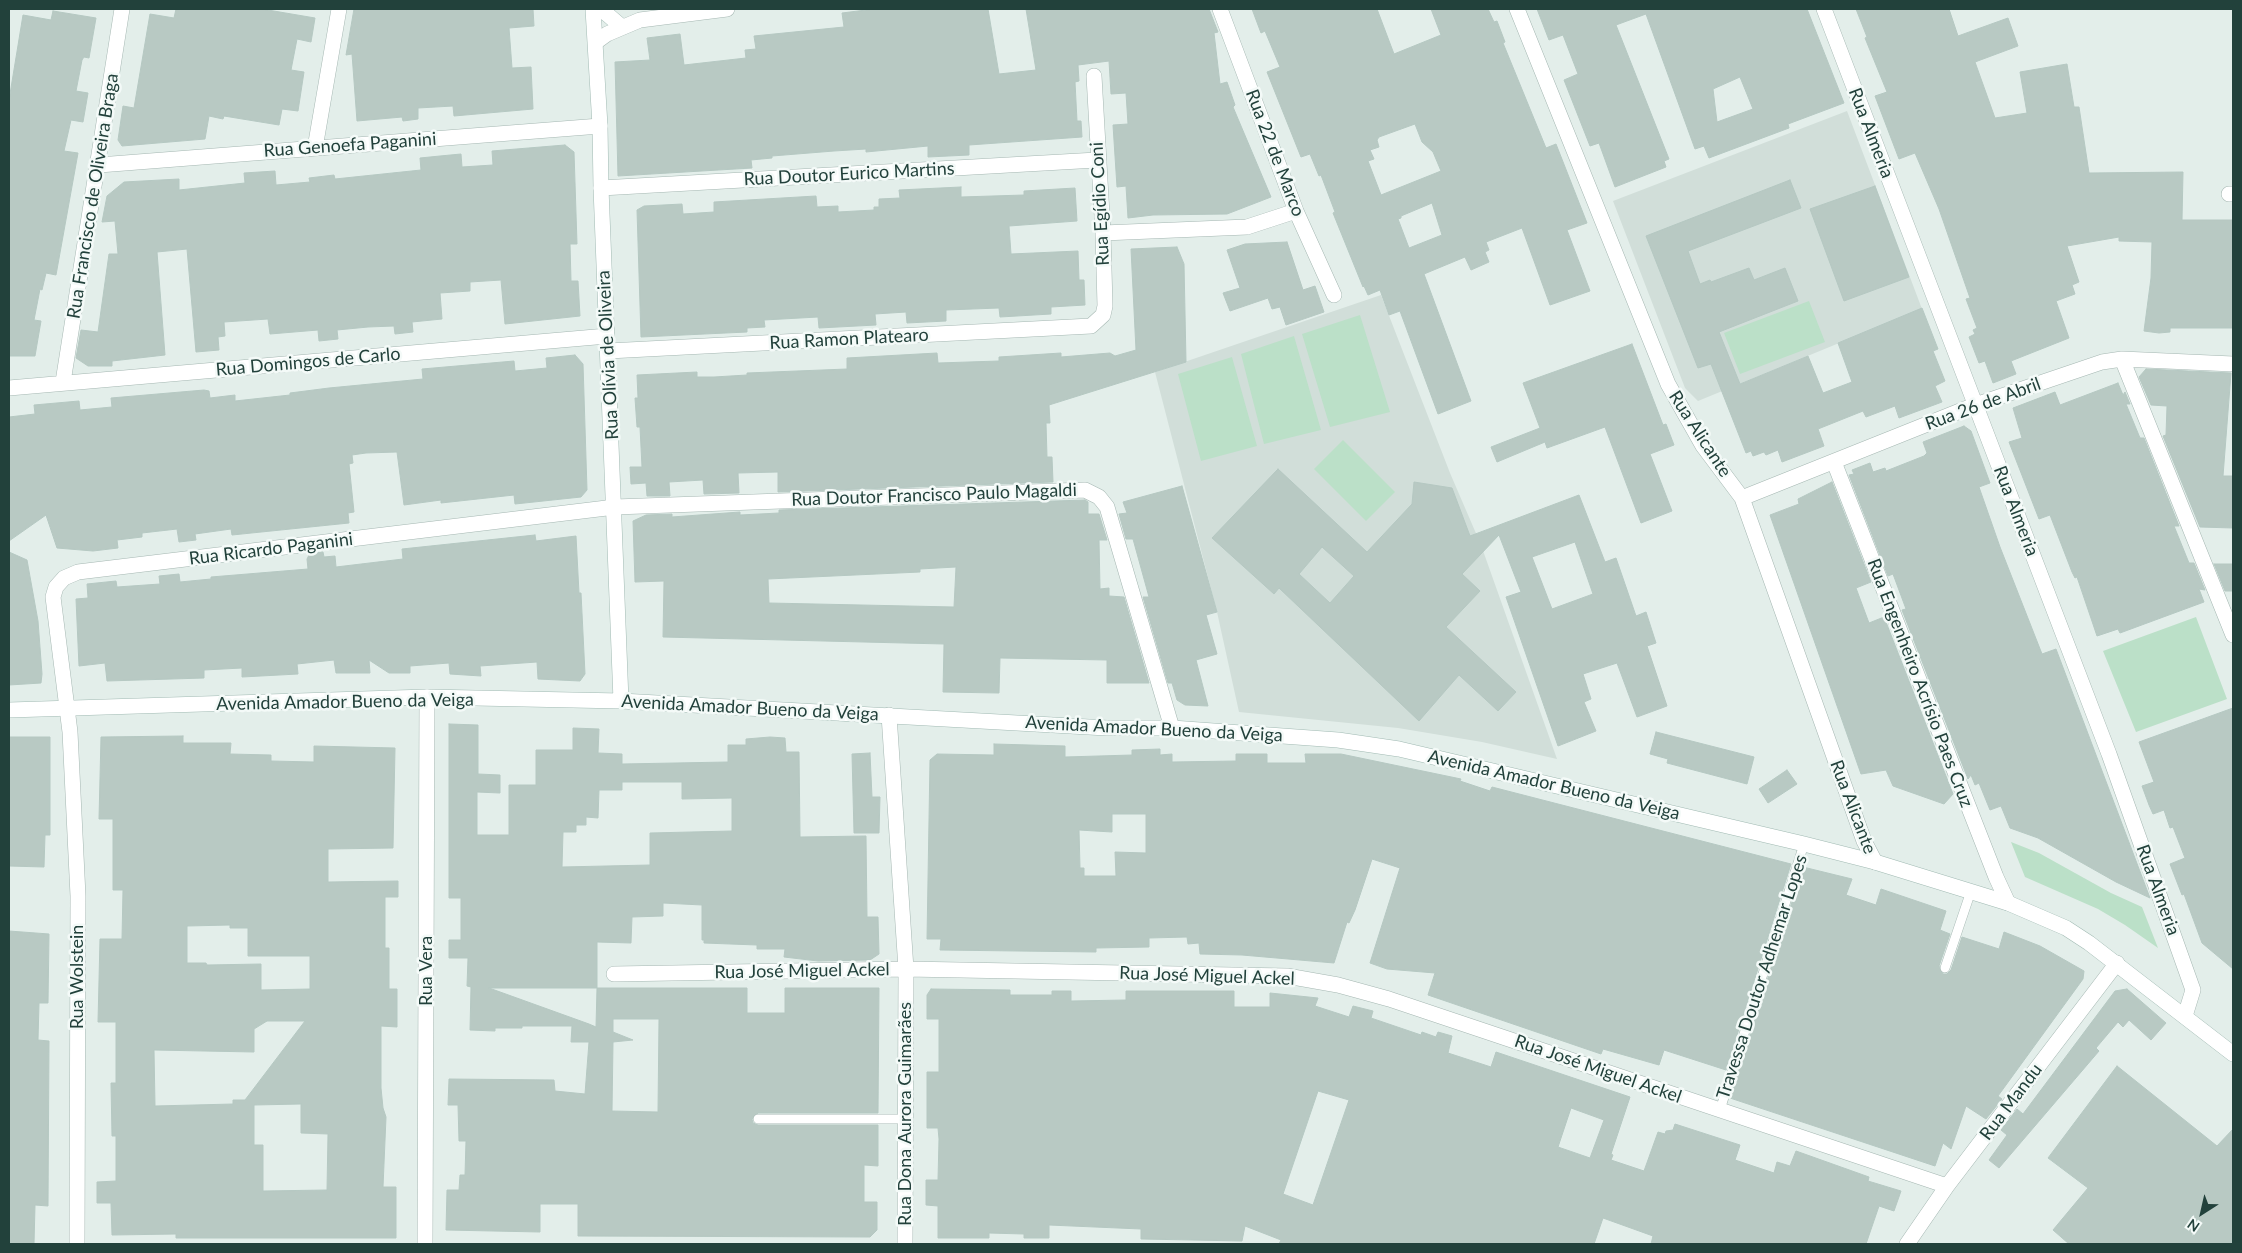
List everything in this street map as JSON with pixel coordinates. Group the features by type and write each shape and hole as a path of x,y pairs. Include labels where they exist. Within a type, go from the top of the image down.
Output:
{"street":[{"name":"Rua Francisco de Oliveira Braga","path":"63,382 99,165 121,9"},
{"path":"315,148 339,9"},
{"name":"Rua Olívia de Oliveira","path":"593,9 600,126 621,701"},
{"path":"601,9 622,27"},
{"path":"638,9 660,17"},
{"path":"596,42 622,27 660,17 727,9"},
{"name":"Rua 22 de Marco","path":"1220,9 1296,211 1334,295"},
{"name":"Rua Alicante","path":"1517,9 1668,384 1703,446 1742,498 1864,841 1875,862"},
{"name":"Rua Almeria","path":"1824,9 2109,754 2193,990 2185,1016"},
{"name":"Rua Egídio Coni","path":"1091,326 1103,315 1105,306 1094,76"},
{"name":"Rua Genoefa Paganini","path":"99,165 600,126"},
{"name":"Rua Doutor Eurico Martins","path":"601,188 1097,160"},
{"path":"1103,234 1247,227 1296,211"},
{"name":"Rua Ramon Platearo","path":"607,344 1091,326"},
{"name":"Rua Domingos de Carlo","path":"9,388 63,382 607,344"},
{"path":"2122,359 2233,635"},
{"name":"Rua 26 de Abril","path":"1742,498 1976,405 2102,362 2122,359 2233,364"},
{"name":"Rua Engenheiro Acrísio Paes Cruz","path":"1834,462 1996,877 2008,903"},
{"name":"Rua Doutor Francisco Paulo Magaldi","path":"615,507 1085,490 1092,492 1107,507 1172,728"},
{"name":"Rua Ricardo Paganini","path":"67,709 53,597 56,586 64,578 78,572 615,507"},
{"name":"Avenida Amador Bueno da Veiga","path":"9,710 427,697 621,701 1108,728 1172,728 1338,740 1400,749 1804,844 1875,862 2008,903 2066,928 2118,963 2233,1054"},
{"name":"Rua Vera","path":"425,1244 427,697"},
{"name":"Rua Wolstein","path":"67,709 70,732 78,896 77,1244"},
{"name":"Rua Dona Aurora Guimarães","path":"890,715 906,969 905,1244"},
{"name":"Rua Mandu","path":"1908,1244 1947,1186 2118,963"},
{"name":"Rua José Miguel Ackel","path":"614,974 906,969 1287,976 1338,985 1389,998 1947,1186"}],"lane":[{"name":"Travessa Doutor Adhemar Lopes","path":"1720,1110 1804,844"},
{"path":"1945,968 1971,891"},
{"path":"758,1119 906,1118"}],"shaded area":[{"path":"1847,111 1922,309 1698,401 1685,388 1613,201"},
{"path":"1381,295 1450,473 1481,545 1557,759 1482,742 1398,728 1239,712 1217,612 1155,372"}],"green space":[{"path":"1809,301 1825,342 1740,374 1724,333"},
{"path":"1360,315 1390,412 1330,427 1302,334"},
{"path":"1294,336 1321,430 1264,444 1241,354"},
{"path":"1232,357 1257,446 1201,461 1178,374"},
{"path":"1343,440 1395,492 1366,521 1314,469"},
{"path":"2196,617 2227,699 2136,732 2103,651"},
{"path":"2011,842 2039,853 2111,893 2142,907 2158,948 2098,909 2025,877"}],"building":[{"path":"176,9 262,9 315,18 311,42 297,39 291,70 304,72 298,111 282,109 279,125 224,116 223,119 209,116 205,139 122,146 118,140 123,106 134,108 150,14 174,18"},
{"path":"354,9 533,9 534,26 509,28 512,68 531,67 533,109 454,116 453,106 418,108 418,119 403,121 402,117 357,121 352,54 346,55"},
{"path":"874,9 988,9 999,74 1036,70 1026,9 1209,9 1218,32 1214,33 1220,84 1227,82 1235,105 1233,107 1271,197 1227,214 1153,215 1128,218 1126,186 1117,187 1113,125 1128,124 1126,93 1111,94 1109,61 1078,65 1079,81 1075,82 1077,121 1081,121 1082,137 969,145 969,155 928,157 928,146 866,152 866,149 772,156 772,158 751,160 752,168 618,176 615,62 650,60 647,38 680,34 684,65 746,58 745,50 756,49 754,36 844,27 842,13"},
{"path":"1252,9 1377,9 1394,54 1441,35 1431,9 1488,9 1494,22 1497,21 1505,42 1503,43 1546,148 1556,144 1587,223 1567,230 1590,291 1550,305 1522,228 1486,242 1489,250 1485,252 1489,262 1471,270 1465,257 1424,274 1471,401 1438,414 1400,311 1389,315 1380,290 1368,295 1363,287 1333,213 1335,212 1321,175 1319,176 1310,154 1301,157 1267,72 1280,67 1265,31 1261,33","holes":["1415,124 1422,142 1433,152 1441,171 1381,195 1368,161 1374,159 1370,150 1379,147 1377,140 1379,137","1432,203 1442,235 1409,248 1398,219"]},
{"path":"1537,9 1807,9 1844,103 1788,124 1789,128 1709,158 1704,146 1695,149 1646,14 1616,25 1669,159 1664,161 1666,167 1615,187 1599,143 1590,146 1564,80 1578,74 1563,35 1549,40","holes":["1740,77 1753,109 1717,122 1713,89"]},
{"path":"1856,9 1949,9 1958,36 2008,18 2018,46 1975,62 1995,118 2027,113 2020,72 2067,64 2074,107 2079,107 2089,173 2183,172 2182,220 2233,220 2233,328 2170,328 2170,332 2159,333 2144,331 2151,278 2152,242 2119,241 2119,237 2067,246 2079,282 2072,285 2075,294 2056,301 2069,338 2011,361 2016,374 1993,383 1985,361 1979,363 1969,337 1975,334 1973,330 1977,328 1966,299 1970,298 1939,209 1915,153 1899,159 1875,96 1887,92 1865,38 1867,37"},
{"path":"53,11 96,18 89,58 84,57 82,60 76,91 88,93 83,122 71,120 64,151 78,153 56,275 46,273 42,290 40,289 34,320 41,321 35,356 9,356 9,100 23,15 51,20"},
{"path":"565,145 574,152 577,244 570,244 571,281 578,281 580,316 505,324 501,280 470,282 470,291 440,293 442,319 412,322 413,332 395,334 394,326 368,327 337,330 338,339 319,341 318,330 270,334 268,319 224,322 225,336 218,337 219,350 196,352 187,249 157,252 165,355 112,361 112,366 88,366 76,358 81,330 98,332 109,254 118,254 115,221 102,222 107,196 124,182 179,179 179,190 245,183 244,173 275,171 276,185 310,182 309,178 334,175 335,179 421,170 420,158 461,154 462,167 493,165 492,151"},
{"path":"1790,180 1801,208 1688,251 1700,284 1710,280 1711,282 1749,268 1754,280 1785,268 1798,301 1719,332 1740,384 1808,356 1823,393 1852,382 1838,343 1922,308 1938,349 1933,351 1945,381 1935,386 1942,402 1899,418 1895,406 1866,417 1863,411 1818,429 1824,446 1782,462 1778,450 1766,455 1764,452 1753,456 1751,451 1746,453 1711,364 1698,368 1646,236"},
{"path":"1875,186 1909,277 1844,301 1810,209"},
{"path":"961,187 961,197 1024,195 1024,191 1075,188 1077,221 1009,226 1011,254 1078,251 1079,280 1084,280 1085,305 1051,307 1051,314 1000,317 999,308 946,310 946,321 907,323 906,312 875,314 876,325 819,328 818,317 764,320 765,327 747,328 747,332 641,337 637,210 644,206 682,204 683,214 714,212 714,202 816,196 817,207 838,206 838,212 874,210 874,207 879,207 879,199 900,198 899,190"},
{"path":"1287,242 1303,290 1315,286 1324,312 1286,325 1280,307 1272,309 1268,298 1230,311 1223,293 1240,288 1227,250 1245,244"},
{"path":"1177,247 1184,264 1186,362 1049,405 1050,423 1046,423 1047,457 1052,457 1053,482 778,492 778,472 738,473 739,493 704,494 703,480 669,482 670,496 647,496 646,483 631,484 630,467 642,467 640,427 637,427 635,398 638,398 637,375 697,372 697,377 714,377 747,375 747,373 847,369 847,358 937,353 938,363 999,361 999,357 1061,353 1061,357 1110,353 1115,356 1136,350 1131,249"},
{"path":"1632,344 1663,425 1666,424 1674,445 1650,454 1672,511 1641,523 1605,427 1547,448 1545,442 1497,462 1491,447 1540,428 1523,383"},
{"path":"575,355 583,364 587,490 581,497 515,504 514,495 441,503 441,500 404,505 397,452 366,453 352,455 353,463 349,464 354,512 348,513 349,523 232,535 231,529 195,534 196,540 179,542 177,529 142,533 142,537 117,540 118,548 93,551 57,548 46,515 9,541 9,417 35,414 34,405 79,401 80,410 112,407 111,398 204,390 209,391 210,398 235,395 235,401 290,395 290,393 329,388 423,379 422,369 514,361 515,371 547,368 546,358"},
{"path":"2146,369 2231,373 2223,476 2233,476 2233,528 2200,527 2163,436 2166,435 2167,406 2151,405 2139,377"},
{"path":"2118,383 2123,395 2125,392 2130,404 2126,404 2140,438 2144,438 2179,526 2174,526 2189,563 2194,563 2205,590 2199,589 2204,602 2120,633 2118,629 2097,636 2077,577 2075,578 2072,572 2050,515 2039,519 2009,442 2022,438 2013,408 2055,392 2060,405"},
{"path":"1964,426 1971,431 1990,483 1979,487 2000,547 2042,654 2056,649 2150,898 2116,882 2038,838 2010,828 2001,806 1990,810 1979,783 1975,785 1971,775 1968,779 1902,610 1906,609 1893,574 1888,576 1849,475 1854,474 1852,470 1870,463 1873,472 1885,468 1886,471 1924,456 1927,453 1923,442"},
{"path":"1278,469 1367,552 1412,504 1414,482 1452,488 1470,536 1579,495 1605,562 1616,558 1636,616 1646,612 1656,643 1647,646 1667,706 1637,717 1617,663 1583,674 1591,699 1584,702 1596,731 1558,746 1506,597 1521,592 1499,535 1462,574 1480,591 1446,627 1516,692 1498,711 1459,675 1419,721 1279,588 1274,594 1212,538","holes":["1575,542 1593,594 1552,609 1532,557","1322,547 1354,576 1330,603 1299,574"]},
{"path":"1832,482 1871,582 1856,588 1869,623 1884,617 1953,794 1944,804 1893,786 1886,770 1861,774 1770,515 1799,504 1798,499"},
{"path":"1182,486 1217,612 1206,615 1217,654 1196,660 1208,706 1185,705 1177,700 1172,683 1168,683 1143,597 1149,597 1133,539 1126,539 1119,514 1127,513 1123,502"},
{"path":"1085,500 1088,502 1088,514 1099,514 1107,540 1099,540 1100,589 1109,588 1109,596 1124,597 1149,683 1107,683 1107,660 1000,658 999,693 943,692 944,644 663,637 664,581 635,582 633,521 646,515 672,514 672,517 740,512 740,515 779,513 779,510","holes":["956,567 954,607 769,603 768,579 920,572 920,569"]},
{"path":"535,535 536,541 576,536 585,674 580,681 538,679 537,662 480,666 481,676 450,674 449,663 410,666 410,673 389,673 369,660 370,673 336,673 334,660 297,664 298,674 242,677 242,668 204,670 204,678 107,681 105,663 79,666 76,599 88,598 87,584 116,581 117,587 160,584 159,576 179,574 180,582 211,579 211,577 308,569 307,559 310,553 323,552 324,557 335,556 336,567 403,559 402,549"},
{"path":"9,552 27,560 38,621 41,683 9,685"},
{"path":"2214,564 2233,564 2233,591 2225,591"},
{"path":"2233,708 2233,969 2202,943 2184,894 2182,895 2170,864 2185,858 2173,827 2170,828 2164,810 2153,814 2149,805 2142,786 2154,782 2139,742"},
{"path":"449,724 478,725 478,774 500,775 500,793 477,792 477,835 509,835 509,785 536,785 536,750 573,750 573,728 599,729 598,753 622,754 622,764 728,762 728,745 746,745 746,739 785,738 786,752 799,752 800,837 866,836 867,917 878,917 879,954 870,960 818,961 784,957 785,949 757,949 757,945 704,943 704,940 702,940 702,905 663,903 663,916 632,917 631,943 597,942 597,988 747,988 747,1013 785,1013 785,988 879,988 878,1113 758,1113 752,1119 753,1123 758,1125 878,1125 878,1166 864,1165 864,1202 877,1202 877,1230 870,1237 578,1236 578,1204 540,1204 540,1232 446,1230 447,1190 459,1190 460,1175 465,1175 466,1141 459,1141 458,1105 448,1105 449,1079 554,1080 555,1091 585,1094 589,1042 571,1042 572,1026 522,1026 522,1028 495,1028 495,1031 470,1030 471,987 467,986 468,958 449,958 449,940 461,940 461,898 449,898","holes":["622,782 682,782 682,799 732,798 732,831 650,833 650,865 562,867 563,832 576,832 576,825 586,825 586,817 598,818 599,790 622,790","489,988 597,988 596,1027 589,1024","613,1019 659,1019 658,1112 612,1111 613,1042 633,1040 613,1032"]},
{"path":"1656,732 1754,757 1747,784 1667,763 1668,759 1650,754"},
{"path":"183,736 183,743 231,743 230,754 271,755 271,761 314,762 314,746 395,748 393,848 328,849 328,882 398,881 398,897 385,897 385,948 389,948 389,989 397,989 397,1027 381,1026 381,1088 386,1117 383,1187 396,1187 396,1238 176,1238 176,1234 112,1235 111,1203 97,1203 97,1182 116,1181 116,1136 112,1136 111,1083 116,1083 116,1022 98,1022 100,939 122,939 123,890 113,890 113,819 99,819 101,737","holes":["230,925 230,928 248,928 248,956 310,956 310,989 261,990 261,964 207,965 206,963 187,963 187,926","267,1021 305,1021 245,1100 233,1100 233,1104 155,1106 154,1050 254,1052 254,1029","301,1104 301,1133 328,1134 327,1190 263,1191 263,1145 254,1145 254,1105"]},
{"path":"9,737 50,737 50,835 45,835 44,867 9,866"},
{"path":"994,744 1065,746 1065,757 1132,755 1132,750 1160,749 1160,755 1172,754 1172,762 1236,761 1236,754 1267,754 1267,763 1306,763 1305,754 1341,754 1461,779 1460,781 1490,791 1492,787 1791,864 1726,1070 1664,1050 1659,1065 1603,1049 1601,1054 1428,995 1435,973 1387,969 1370,963 1400,868 1372,859 1355,910 1349,923 1347,922 1334,963 1242,955 1200,954 1199,943 1188,944 1187,937 1149,938 1149,947 1096,948 1096,952 940,950 941,939 927,939 930,760 937,754 994,755","holes":["1112,814 1146,814 1146,853 1115,852 1116,876 1084,876 1084,868 1080,868 1079,830 1112,832"]},
{"path":"870,753 872,797 880,797 879,833 854,833 852,754"},
{"path":"1787,770 1797,784 1768,803 1759,789"},
{"path":"1803,867 1852,879 1846,895 1876,905 1881,889 1946,911 1940,930 1950,934 1939,966 1943,974 1947,974 1951,970 1962,937 1999,949 2004,932 2040,946 2084,971 2083,979 1998,1096 2002,1099 1986,1119 1966,1106 1951,1149 1943,1143 1935,1166 1730,1098"},
{"path":"9,931 49,934 48,1003 39,1003 38,1040 49,1041 48,1206 35,1205 34,1244 9,1244"},
{"path":"931,989 1010,990 1010,995 1052,995 1052,991 1071,991 1071,1001 1126,1000 1126,991 1234,991 1234,1007 1270,1007 1270,993 1318,998 1315,1006 1349,1017 1353,1006 1373,1011 1371,1018 1421,1035 1422,1032 1436,1037 1438,1032 1452,1036 1448,1053 1491,1067 1496,1052 1630,1097 1611,1154 1613,1155 1611,1160 1644,1171 1658,1132 1665,1134 1666,1131 1673,1130 1675,1124 1740,1145 1735,1160 1774,1173 1777,1162 1790,1166 1796,1151 1869,1177 1868,1181 1901,1191 1894,1211 1879,1206 1866,1244 1651,1244 1653,1236 1603,1218 1594,1244 1279,1244 1281,1240 1245,1226 1242,1241 1141,1239 1141,1229 1049,1225 1049,1238 1024,1238 1024,1234 989,1233 989,1238 938,1238 938,1206 926,1205 926,1180 938,1180 938,1128 927,1128 927,1072 939,1072 939,1019 927,1019 927,995","holes":["1318,1091 1349,1100 1313,1205 1283,1194","1571,1108 1604,1120 1590,1158 1558,1147"]},
{"path":"2127,989 2166,1023 2151,1040 2129,1020 2123,1027 2118,1022 2096,1048 2099,1051 1999,1168 1989,1160 2007,1135 2001,1130 2017,1109 2023,1114 2115,991"},
{"path":"2117,1066 2217,1146 2233,1129 2233,1244 2069,1244 2053,1230 2088,1188 2048,1158"}]}
